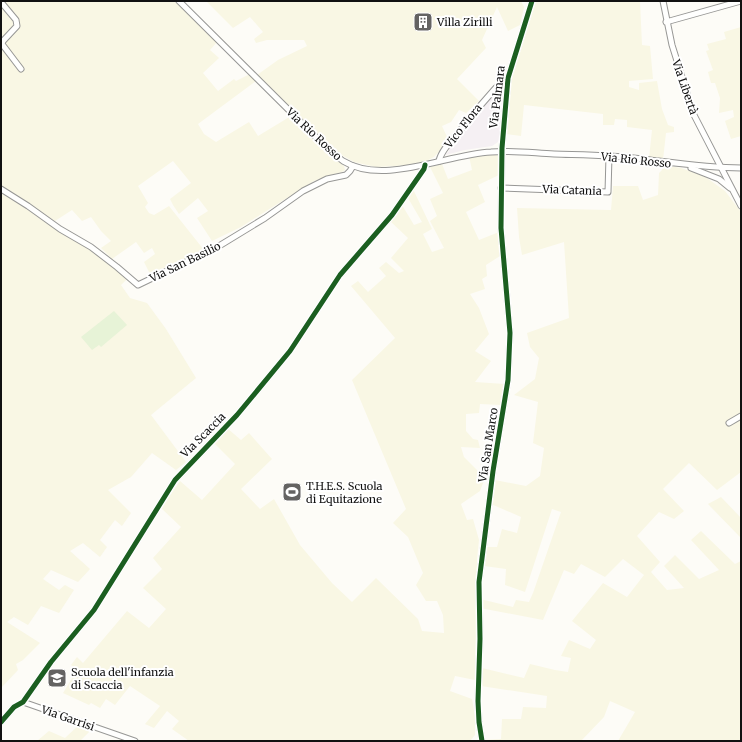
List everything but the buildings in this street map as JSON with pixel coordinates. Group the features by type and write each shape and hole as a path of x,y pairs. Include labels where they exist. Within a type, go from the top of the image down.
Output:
{"street":[{"name":"Via Rio Rosso","path":"179,1 324,145 344,161 353,166 376,170 413,167 466,154 502,151 609,156 644,159 681,165"},
{"name":"Via Palmara","path":"502,151 508,78 532,1"},
{"name":"Via Libertà","path":"663,1 666,22 681,77 694,115 741,206"},
{"path":"666,22 741,1"},
{"path":"1,2 16,20 17,26 2,44 21,69"},
{"name":"Vico Flora","path":"439,161 448,145 482,101 504,79 508,78"},
{"name":"Via San Marco","path":"482,741 478,702 480,639 479,582 493,471 508,380 510,333 501,228 502,151"},
{"name":"Via Catania","path":"501,188 608,192 609,156"},
{"name":"Via Scaccia","path":"1,722 14,707 23,702 51,662 94,610 175,480 237,415 290,351 340,275 392,215 424,169 425,165"},
{"path":"681,165 741,168"},
{"path":"681,165 702,171 719,179 732,190"},
{"name":"Via San Basilio","path":"1,189 60,229 91,247 118,267 138,285 219,246 265,218 302,191 327,178 346,175 353,166"},
{"path":"719,179 724,175"},
{"path":"729,423 741,416"},
{"name":"Via Garrisi","path":"23,702 135,741"}],"shaded area":[{"path":"1,1 176,1 217,42 210,50 219,58 203,73 218,91 234,79 236,81 250,74 256,81 198,124 204,134 216,142 249,122 258,136 291,116 322,148 344,166 345,170 314,181 241,227 212,241 197,218 208,211 198,198 179,214 170,199 191,183 173,161 138,186 148,203 145,207 149,213 154,215 169,206 204,250 150,274 144,262 155,254 152,248 144,253 136,242 112,259 101,248 111,241 101,231 91,217 82,221 72,210 55,221 1,188"},
{"path":"206,1 521,1 524,7 520,25 508,31 497,7 482,40 486,48 457,79 479,101 466,113 459,110 451,122 442,126 449,141 434,157 425,162 412,165 376,167 354,162 338,153 282,101 257,75 278,60 307,46 304,40 267,40 256,43 254,39 263,32 250,17 233,28"},
{"path":"534,1 640,1 642,45 650,46 653,79 629,81 629,87 639,90 639,83 657,81 662,109 668,125 674,127 674,132 666,133 663,160 649,158 652,130 627,127 627,120 615,119 614,125 603,125 603,114 524,105 521,136 506,134 509,78"},
{"path":"741,27 741,136 731,139 725,121 734,117 733,110 719,113 720,98 715,83 711,83 708,72 713,70 706,51 709,50 707,44 726,39 724,32"},
{"path":"504,81 501,135 498,142 492,146 445,155 449,151 449,147"},
{"path":"498,155 499,157 499,175 478,185 485,202 466,212 479,240 499,232 500,256 486,265 487,276 482,279 485,289 470,294 479,308 489,334 475,351 491,361 475,382 505,384 501,405 480,404 479,413 466,414 466,431 473,439 478,440 480,448 461,447 464,457 485,478 480,491 461,504 467,520 473,519 479,540 477,559 475,680 455,676 450,691 472,699 475,716 475,735 470,741 189,741 172,729 179,721 167,711 154,728 145,724 160,706 130,686 115,705 106,699 100,708 91,703 89,705 63,693 77,670 71,665 77,657 83,663 127,611 149,628 166,609 143,588 162,569 153,558 181,527 161,508 180,481 202,500 235,464 213,442 227,428 241,440 249,433 272,459 241,489 260,509 274,499 300,545 332,583 352,602 376,578 418,619 422,631 444,633 443,615 437,601 426,601 416,585 423,573 408,537 393,523 406,509 352,380 395,338 351,286 358,281 368,292 386,276 379,268 386,262 399,273 404,271 391,258 408,238 390,221 402,205 414,225 422,222 408,198 413,189 432,229 423,234 432,252 444,248 430,221 437,216 430,199 443,193 430,167 442,164 448,179 472,170 469,156"},
{"path":"663,165 681,168 704,176 725,191 741,212 741,472 717,490 689,463 663,489 684,511 674,519 659,512 637,536 660,562 651,572 667,590 684,588 664,566 675,555 699,579 719,570 691,540 701,531 735,564 741,561 741,741 618,741 635,712 610,701 604,717 581,741 485,741 484,740 501,739 502,719 521,719 523,707 546,708 547,696 481,686 482,668 524,678 530,664 568,672 571,658 561,656 569,640 590,649 596,640 572,621 603,583 627,597 644,575 623,559 605,577 581,564 574,574 564,570 543,620 480,608 480,599 513,607 516,600 529,602 561,512 552,509 525,592 505,585 506,569 484,566 486,547 497,547 502,529 517,533 521,517 491,504 495,480 526,486 540,476 544,448 533,443 538,402 514,395 535,379 539,358 530,347 527,333 569,318 564,242 522,255 517,208 611,210 613,186 638,186 643,200 658,195 659,173 662,170"},
{"path":"1,192 31,210 55,229 89,249 128,278 121,285 130,298 147,303 166,329 196,378 151,415 186,462 176,470 152,453 131,477 108,490 131,513 122,526 115,520 100,540 107,547 100,557 83,543 70,551 90,569 78,582 51,570 43,579 59,590 65,585 74,590 59,613 41,606 28,625 14,617 7,622 40,643 23,660 16,664 18,670 1,688"},
{"path":"721,497 741,518 741,538 708,504"},
{"path":"80,724 92,729 80,741 37,741 49,731 65,738"}],"green space":[{"path":"114,311 127,325 101,347 99,345 92,350 81,337"}],"cycle path":[{"path":"482,741 478,701 480,639 479,582 493,471 508,380 510,333 501,228 502,148 508,78 532,1"},
{"path":"1,722 14,707 23,702 51,662 94,610 175,480 237,415 290,351 340,275 392,215 424,169 425,165"}],"place":[{"name":"Villa Zirilli","path":"423,22"},
{"name":"T.H.E.S. Scuola di Equitazione","path":"292,492"},
{"name":"Scuola dell'infanzia di Scaccia","path":"57,678"}]}
